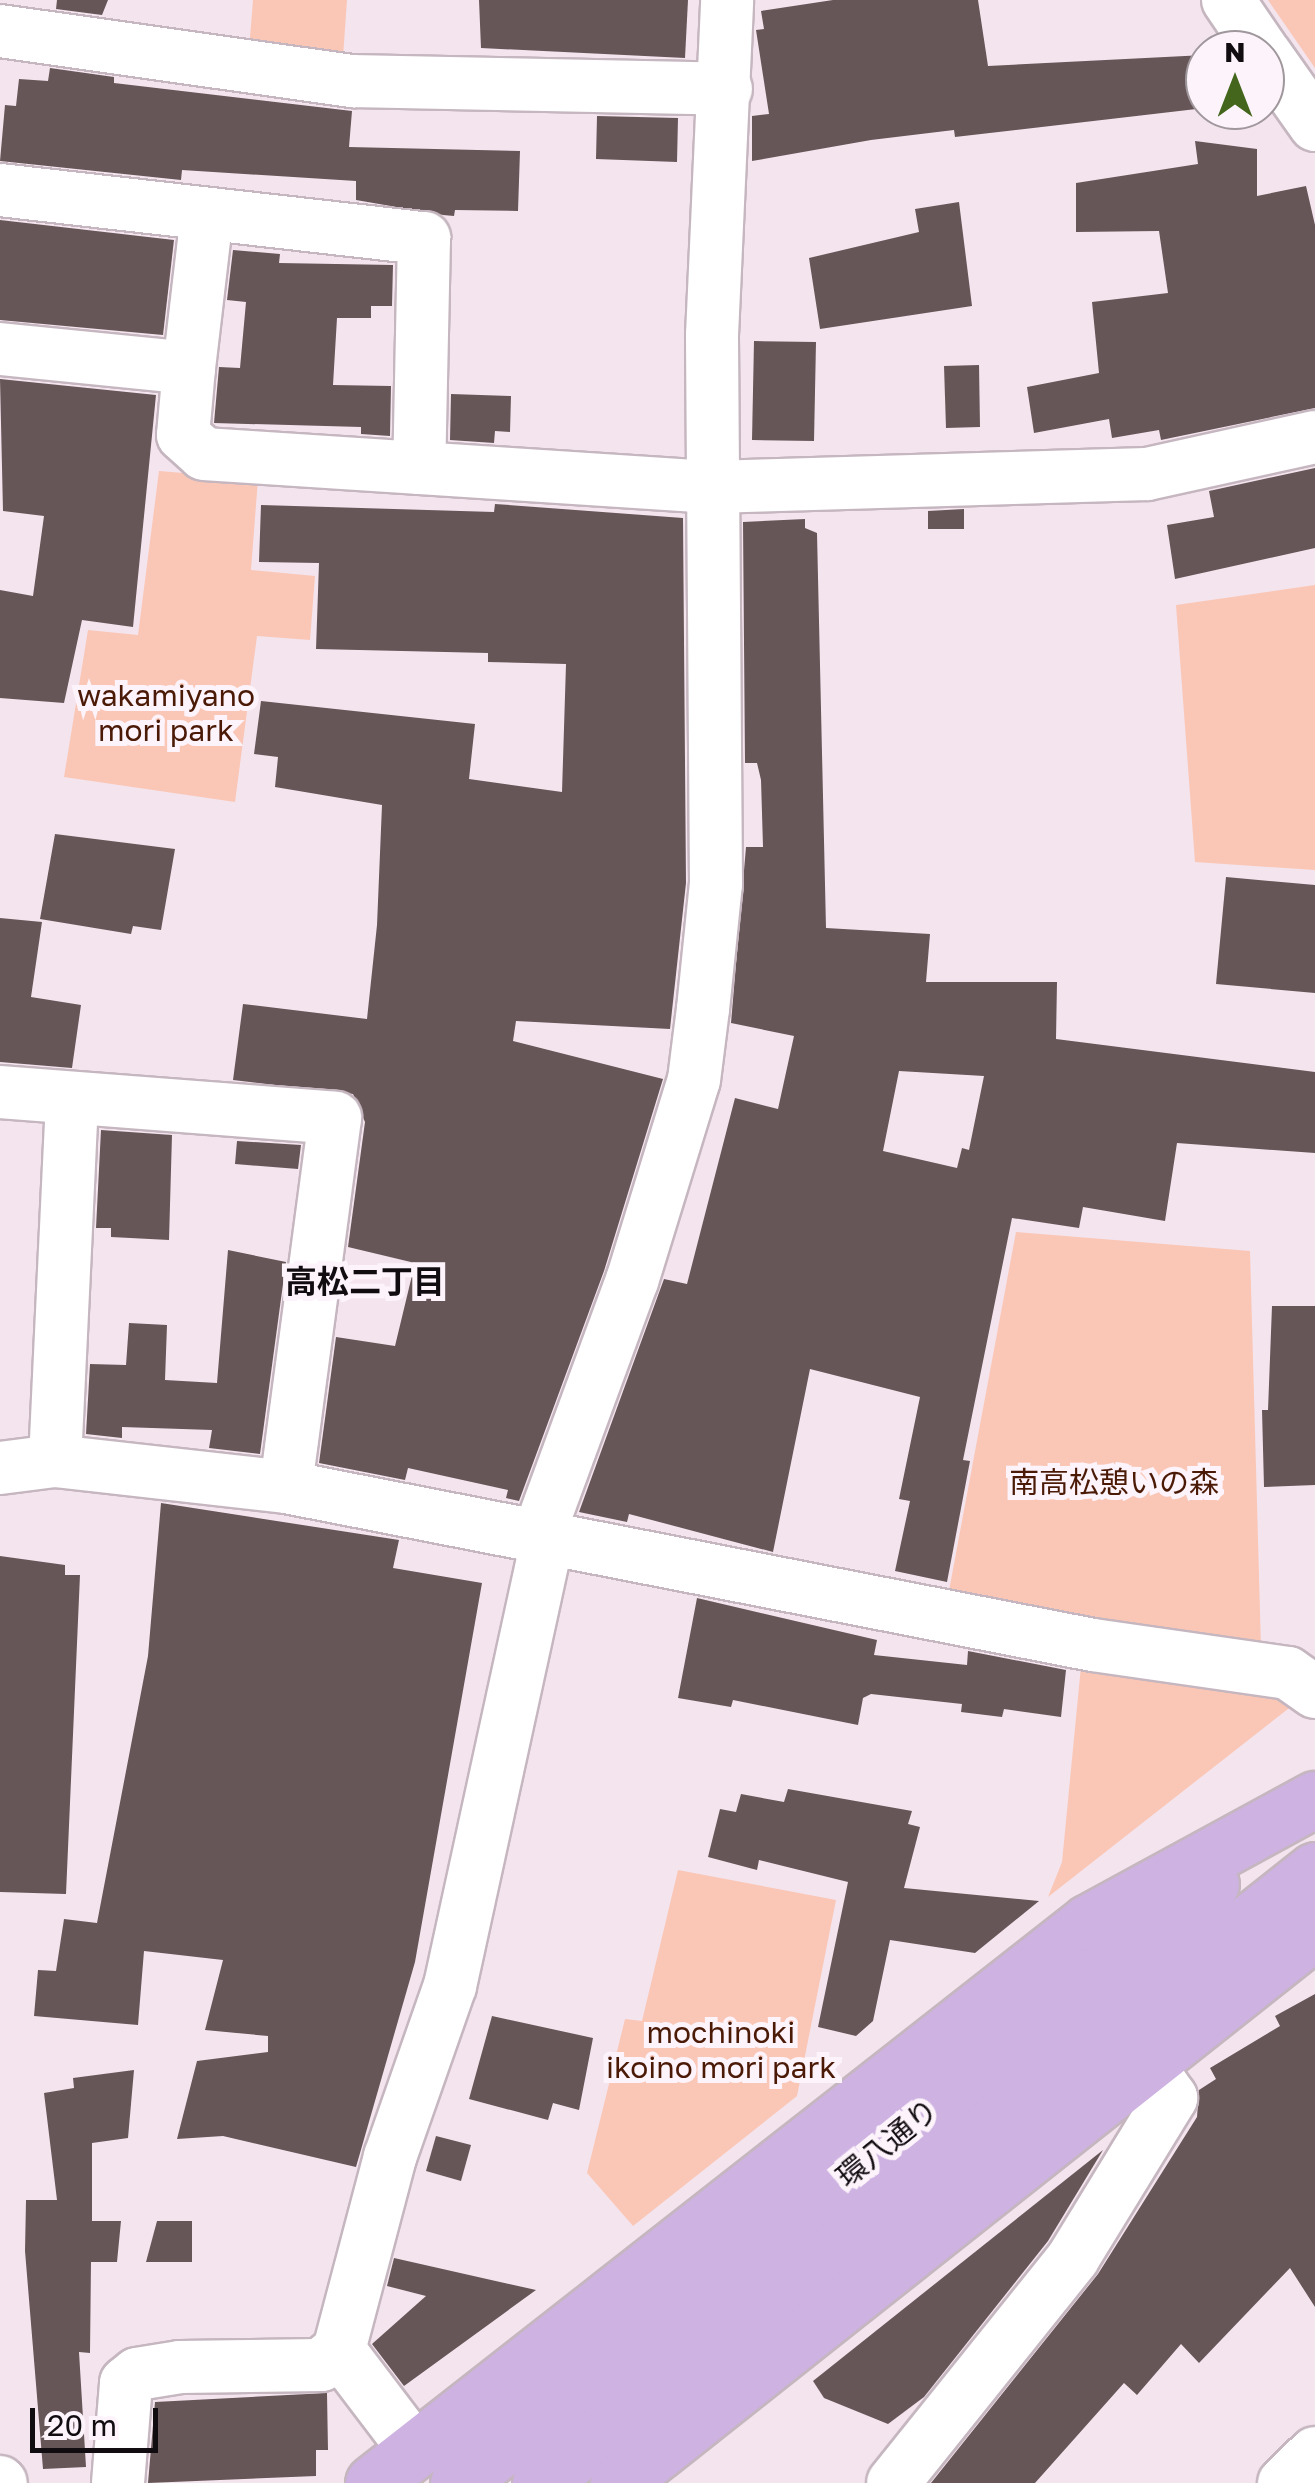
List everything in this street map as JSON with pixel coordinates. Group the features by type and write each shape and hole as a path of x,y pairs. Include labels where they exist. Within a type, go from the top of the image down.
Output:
{"main road":[{"path":"372,2483 1088,1922 1315,1800"},
{"name":"環八通り","path":"458,2483 1315,1800"},
{"name":"環八通り","path":"540,2483 1315,1870"},
{"path":"621,2482 1315,1931"}],"street":[{"path":"118,2483 129,2377 180,2367 320,2366 338,2350 390,2157 450,1986 543,1537 632,1280 694,1080 716,884 712,335 727,0"},
{"path":"1228,0 1249,30"},
{"path":"1,37 352,81 726,89"},
{"path":"1285,82 1315,126"},
{"path":"0,190 424,238 419,468"},
{"path":"207,214 183,435 204,454 712,487 1147,474 1315,437"},
{"path":"0,349 189,368"},
{"path":"0,1092 72,1101 334,1118 286,1488"},
{"path":"55,1461 72,1101"},
{"path":"0,1468 55,1461 286,1488 1093,1644 1288,1673 1315,1692"},
{"path":"893,2483 1074,2258 1171,2098 1147,2064"},
{"path":"338,2350 415,2450"},
{"path":"1284,2483 1315,2453"}],"green space":[{"path":"253,0 347,0 343,57 249,50"},
{"path":"1268,0 1315,0 1315,68"},
{"name":"wakamiyano mori park","path":"159,471 258,479 251,570 315,576 310,640 257,636 235,802 64,777 88,630 138,635"},
{"path":"1315,585 1315,870 1195,862 1176,605"},
{"name":"南高松憩いの森","path":"1016,1232 1250,1251 1261,1648 948,1596"},
{"path":"1082,1656 1286,1686 1293,1705 1048,1897 1062,1862"},
{"name":"mochinoki ikoino mori park","path":"678,1870 836,1900 797,2096 633,2226 587,2173 625,2019 642,2021"}],"building":[{"path":"57,0 108,0 102,15 56,9"},
{"path":"479,0 688,0 685,58 481,48"},
{"path":"833,0 978,0 988,66 1185,56 1185,110 955,137 954,130 752,161 752,116 769,114 756,30 764,29 761,11"},
{"path":"50,68 114,77 114,83 352,111 349,147 520,151 518,211 455,210 454,216 356,200 356,181 182,170 181,180 0,161 5,105 16,106 19,79 48,81"},
{"path":"597,116 678,118 677,162 596,159"},
{"path":"1195,141 1257,149 1257,196 1306,186 1315,225 1315,408 1161,440 1159,430 1112,438 1109,419 1034,433 1027,387 1099,373 1092,302 1168,293 1159,231 1076,232 1076,183 1198,164"},
{"path":"959,202 972,306 820,329 809,258 919,232 915,209"},
{"path":"0,220 174,240 163,335 0,320"},
{"path":"233,250 280,254 279,263 393,265 392,306 371,306 371,318 337,318 333,385 391,386 390,436 361,434 361,427 214,423 219,367 240,368 246,302 227,300"},
{"path":"754,341 816,342 814,441 752,440"},
{"path":"979,365 980,427 946,428 944,366"},
{"path":"0,379 156,395 133,627 82,620 64,703 0,698 0,590 33,596 44,516 3,511"},
{"path":"451,394 511,396 510,432 495,431 494,443 450,440"},
{"path":"1315,468 1315,548 1175,579 1167,525 1214,517 1209,491"},
{"path":"495,504 683,518 686,883 670,1029 516,1021 513,1041 663,1079 604,1271 519,1501 506,1498 508,1490 408,1468 405,1480 319,1463 336,1337 395,1346 415,1263 348,1247 365,1122 353,1094 233,1080 243,1004 367,1019 377,925 382,805 275,787 278,757 254,754 261,701 475,724 469,779 562,792 566,664 488,662 488,653 316,649 319,563 259,562 261,505 494,512"},
{"path":"964,509 964,529 928,529 928,511"},
{"path":"805,519 805,528 817,533 826,928 930,934 926,982 1057,982 1056,1039 1315,1072 1315,1153 1177,1143 1165,1221 1083,1207 1079,1228 1012,1218 963,1460 970,1461 947,1582 895,1571 910,1501 899,1499 920,1397 810,1369 773,1552 629,1514 627,1522 579,1512 664,1279 687,1284 735,1098 778,1109 794,1036 731,1023 746,847 763,847 761,780 757,763 745,763 743,522","holes":["899,1071 984,1076 969,1150 962,1148 957,1168 883,1151"]},
{"path":"55,834 175,849 161,930 133,926 131,934 40,919"},
{"path":"1226,877 1315,885 1315,993 1216,984"},
{"path":"0,918 42,922 31,997 81,1005 72,1068 0,1062"},
{"path":"101,1130 172,1135 169,1240 111,1237 111,1228 96,1228"},
{"path":"237,1141 301,1145 298,1169 235,1164"},
{"path":"228,1250 286,1262 260,1454 209,1448 212,1430 122,1427 122,1438 86,1434 90,1364 126,1365 129,1323 167,1325 165,1380 217,1383"},
{"path":"1272,1306 1315,1306 1315,1485 1264,1487 1262,1410 1268,1410"},
{"path":"161,1503 399,1540 393,1568 482,1583 415,1962 356,2167 223,2136 177,2139 197,2061 268,2052 268,2036 205,2030 223,1960 144,1951 138,2025 34,2016 38,1970 56,1971 64,1919 97,1923 148,1656"},
{"path":"0,1556 65,1565 65,1575 80,1575 66,1894 0,1892"},
{"path":"697,1598 877,1640 874,1655 967,1665 968,1651 1066,1670 1061,1717 1004,1709 1002,1717 961,1712 962,1704 871,1694 863,1698 858,1725 733,1700 731,1707 678,1698"},
{"path":"788,1789 912,1811 908,1824 920,1827 904,1888 1039,1901 975,1953 890,1940 873,2021 856,2036 818,2027 848,1882 759,1860 757,1870 708,1857 720,1809 736,1812 741,1794 784,1802"},
{"path":"1315,1994 1315,2307 1290,2268 1199,2363 1181,2344 1137,2395 1124,2383 1035,2483 931,2483 1098,2274 1197,2117 1199,2090 1216,2079 1210,2068 1280,2026 1275,2016"},
{"path":"492,2016 593,2038 579,2110 553,2103 548,2120 469,2099"},
{"path":"134,2070 128,2138 92,2143 92,2221 121,2221 117,2262 91,2262 90,2353 79,2352 86,2467 43,2469 25,2251 26,2200 57,2200 44,2093 74,2088 73,2078"},
{"path":"436,2136 471,2145 461,2181 426,2171"},
{"path":"1103,2150 1048,2241 924,2397 888,2424 824,2398 813,2381"},
{"path":"157,2221 192,2221 192,2262 146,2262"},
{"path":"394,2258 536,2290 404,2386 372,2344 426,2296 387,2286"},
{"path":"327,2393 328,2450 316,2450 316,2476 148,2483 155,2402"}],"district":[{"name":"高松二丁目","path":"365,1281"}]}
